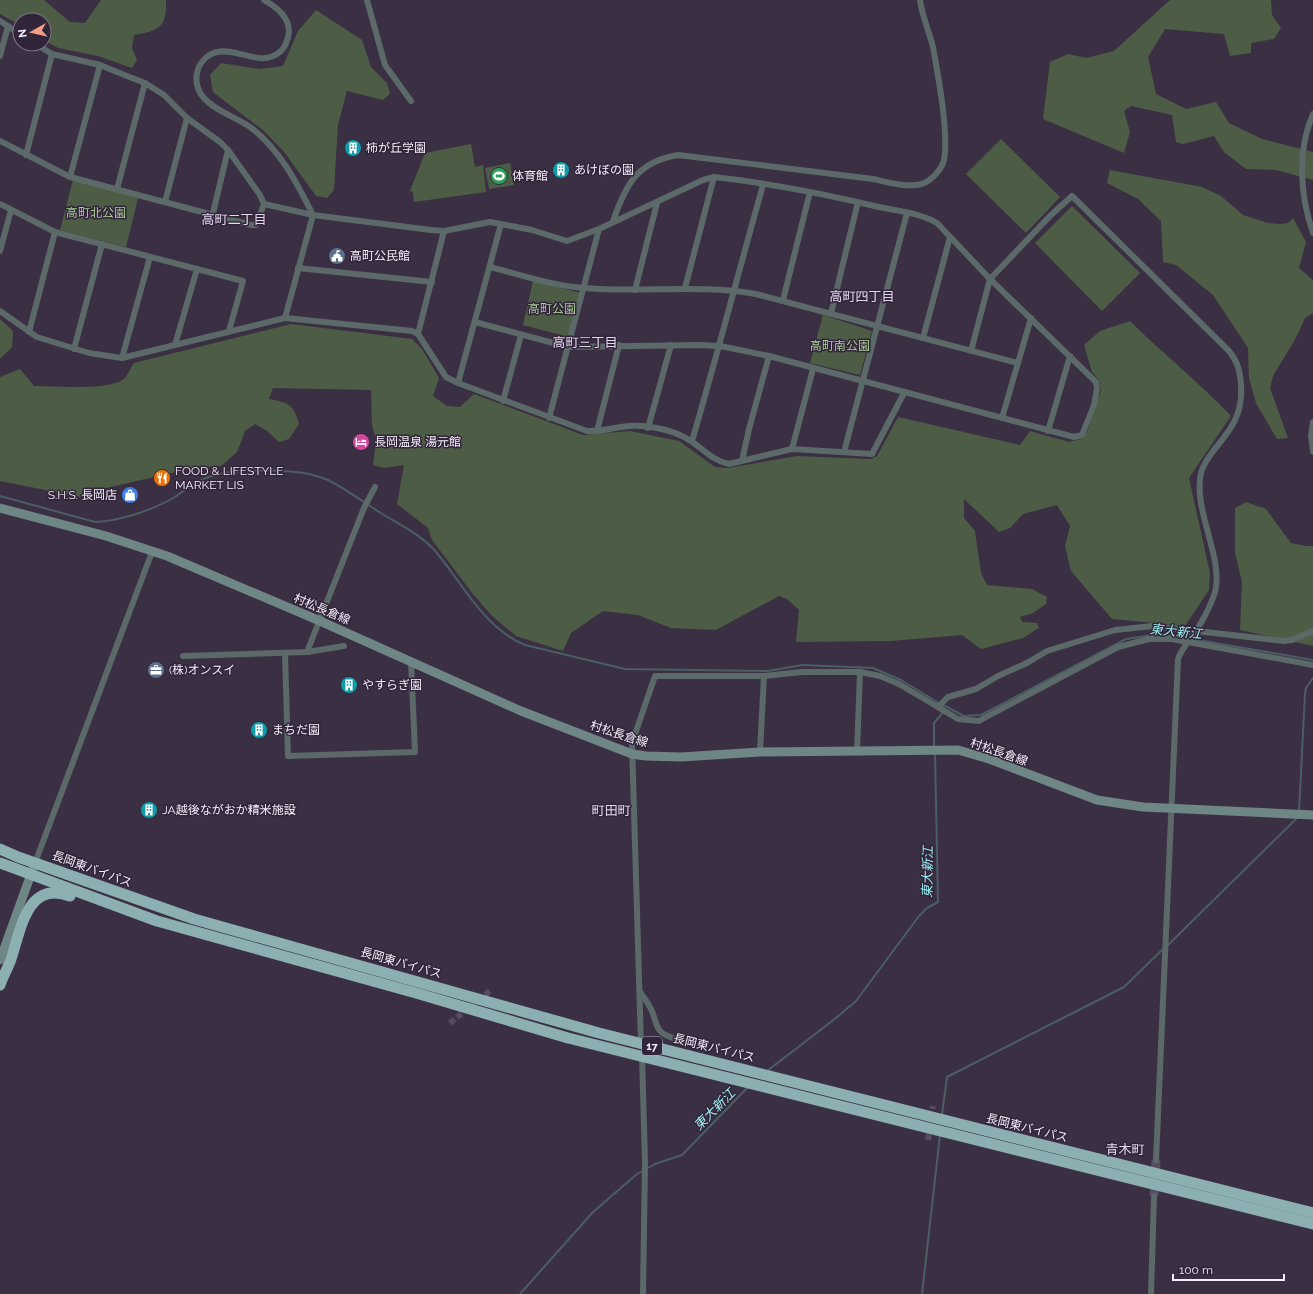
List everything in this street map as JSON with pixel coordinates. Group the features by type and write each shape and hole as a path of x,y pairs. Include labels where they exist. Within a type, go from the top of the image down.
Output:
{"highway":[{"name":"長岡東バイパス","path":"0,850 194,919 641,1044 1313,1213"},
{"name":"長岡東バイパス","path":"0,863 157,921 416,993 568,1038 1313,1224"},
{"path":"0,985 10,962 30,905 41,896 50,893 63,893 100,907 157,921"}],"main road":[{"name":"村松長倉線","path":"0,508 106,536 189,565 411,661 521,711 632,754 681,757 760,752 958,750 990,759 1097,800 1143,807 1313,815"},
{"path":"0,960 35,863"}],"street":[{"path":"264,0 279,11 286,21 288,32 286,45 277,54 266,58 249,57 222,51 210,54 197,72 197,85 205,100 249,126 265,140 286,166 313,215 285,318"},
{"path":"367,0 385,65 411,101"},
{"path":"613,221 620,202 634,177 652,162 678,155 873,179 892,183 922,184 932,177 941,166 944,159 945,134 933,48 922,12 920,0"},
{"path":"0,21 12,29"},
{"path":"0,56 8,26"},
{"path":"0,141 70,176 165,202 213,213 251,225 256,225 264,204 260,195 228,150 220,142 187,118 164,95 145,83 100,65 49,52"},
{"path":"26,154 52,54"},
{"path":"70,176 100,65"},
{"path":"117,189 145,83"},
{"path":"1313,114 1307,128 1302,161 1305,197 1313,233"},
{"path":"165,202 187,118"},
{"path":"213,213 228,150"},
{"path":"264,204 313,215 444,231 490,222 532,230 567,241 599,229 613,221 703,180 714,177 810,192 858,202 930,219 938,223 990,279 1096,382 1097,388 1094,405 1082,435 1074,437 813,369 769,356 720,346 619,345 568,347 475,322"},
{"path":"686,288 714,177"},
{"path":"692,441 720,346 733,290 763,185"},
{"path":"783,300 810,192"},
{"path":"971,351 990,279 1051,215 1072,196 1229,351 1238,364 1241,386 1240,410 1232,426 1206,460 1200,479 1201,502 1214,564 1216,587 1196,631 1186,643 1178,659 1156,1160"},
{"path":"636,290 657,202"},
{"path":"831,312 858,202"},
{"path":"0,204 55,232 243,281 229,331"},
{"path":"0,251 11,210"},
{"path":"844,452 907,213"},
{"path":"458,383 501,224"},
{"path":"549,418 599,229"},
{"path":"418,334 444,231"},
{"path":"29,332 55,232"},
{"path":"923,338 950,237"},
{"path":"74,349 102,244"},
{"path":"122,358 150,257"},
{"path":"490,266 532,278 583,288 636,290 686,288 733,290 831,312 877,326 1018,363"},
{"path":"298,268 432,282"},
{"path":"175,345 197,269"},
{"path":"0,310 37,337 105,357 122,358 285,318 412,331 418,334 446,377 458,383 587,431 630,426 681,435 692,441 719,463 729,464 792,449 872,454 904,393"},
{"path":"1002,418 1031,318"},
{"path":"503,400 521,334"},
{"path":"597,431 619,345"},
{"path":"648,428 671,345"},
{"path":"742,461 769,356"},
{"path":"1048,431 1070,356"},
{"path":"792,449 813,369"},
{"path":"1313,422 1311,435 1313,452"},
{"path":"307,652 364,508 375,486"},
{"path":"35,863 152,552"},
{"path":"938,707 948,697 976,689 998,676 1047,652 1115,630 1153,626 1284,641 1292,640 1313,631"},
{"path":"642,1294 645,1163 632,744 655,676 764,676 802,672 860,672 880,676 899,684 958,720 979,721 1128,643 1159,638 1313,665"},
{"path":"183,656 307,652 344,646"},
{"path":"285,653 288,756 415,752 411,661"},
{"path":"857,751 860,672"},
{"path":"760,752 764,676"},
{"path":"640,992 652,1010 656,1026 664,1035 673,1038"},
{"path":"1151,1294 1154,1196"}],"green space":[{"path":"0,0 44,0 70,22 85,23 101,0 166,0 165,16 160,26 150,32 134,35 132,48 137,60 132,68 98,56 58,48 52,45 52,12 12,12 12,21 0,14"},
{"path":"1170,0 1271,0 1272,15 1281,28 1274,39 1251,43 1251,53 1230,56 1224,34 1165,29 1148,57 1156,94 1186,109 1216,102 1229,123 1262,139 1313,152 1313,180 1276,170 1246,169 1224,152 1214,136 1183,144 1176,142 1172,115 1131,106 1124,111 1130,132 1124,153 1043,119 1050,62 1068,54 1086,58 1114,51"},
{"path":"316,10 362,40 371,67 387,83 390,94 383,100 347,91 338,125 334,190 327,198 316,196 285,153 264,131 213,92 210,75 221,63 259,69 283,66 298,31"},
{"path":"1001,139 1060,197 1026,233 966,174"},
{"path":"471,144 475,167 483,165 486,192 414,202 413,192 410,191 425,153"},
{"name":"体育館","path":"510,163 514,185 489,189 485,168"},
{"path":"1110,170 1202,187 1221,196 1243,215 1268,223 1288,223 1293,218 1306,242 1299,268 1313,280 1313,313 1305,318 1297,336 1273,376 1270,388 1288,438 1277,439 1256,403 1249,378 1248,348 1213,295 1176,265 1163,262 1161,221 1138,199 1107,183"},
{"name":"高町北公園","path":"73,180 138,198 126,247 60,230"},
{"path":"1072,206 1140,273 1102,311 1035,243"},
{"name":"高町公園","path":"533,281 581,293 569,337 523,325"},
{"name":"高町南公園","path":"823,315 872,331 860,375 810,363"},
{"path":"0,319 13,331 12,347 0,359"},
{"path":"1130,321 1231,416 1189,478 1210,573 1209,590 1185,626 1112,619 1071,571 1065,546 1070,526 1057,505 1023,514 1010,528 999,532 964,499 964,518 975,531 981,573 987,585 1032,589 1047,597 1046,604 1033,613 1020,617 1022,622 1037,623 1039,628 1023,638 981,649 962,635 891,641 796,642 799,610 787,599 779,596 716,630 671,628 638,615 603,611 571,633 563,651 516,636 492,616 473,594 432,540 428,528 397,504 404,465 384,468 373,465 376,439 372,425 371,390 273,388 269,399 289,405 295,412 299,424 289,439 279,442 267,431 255,424 245,431 237,452 221,466 198,467 102,489 85,498 0,481 0,377 20,369 34,386 81,387 106,385 116,383 124,379 134,363 291,324 412,339 422,349 439,378 433,396 447,406 460,407 474,394 583,435 630,431 679,441 715,467 728,468 797,456 871,459 877,456 898,417 1020,445 1030,431 1069,442 1081,439 1087,432 1101,390 1099,380 1092,372 1084,345 1100,331"},
{"path":"1246,502 1266,509 1291,543 1313,546 1313,646 1240,630 1242,582 1235,553 1235,508"}],"waterway":[{"path":"0,496 95,522 115,520 147,510 175,497 190,486 215,475 262,471 296,472 308,474 328,480 335,484 425,541 446,564 486,617 498,628 525,645 625,669 768,671 802,665 873,668 901,680 939,703"},
{"name":"東大新江","path":"943,705 964,716 981,715 1126,639 1160,634 1188,639"},
{"name":"東大新江","path":"1192,639 1313,660"},
{"path":"1299,812 1305,693 1306,688 1313,678"},
{"name":"東大新江","path":"934,747 934,723 944,711"},
{"name":"東大新江","path":"767,1071 856,1001 919,916 927,908 938,902 935,753"},
{"path":"1168,945 1297,818"},
{"path":"942,1115 947,1077 1124,987 1163,949"},
{"name":"東大新江","path":"520,1294 593,1212 637,1174 655,1164 682,1155 748,1087"},
{"path":"922,1294 940,1135"}],"tunnel":[{"path":"450,1023 491,990"},
{"path":"931,1118 933,1106"},
{"path":"928,1140 930,1127"},
{"path":"1154,1196 1156,1160"}],"place":[{"name":"柿が丘学園","path":"353,148"},
{"name":"あけぼの園","path":"561,170"},
{"name":"体育館","path":"499,176"},
{"name":"高町公民館","path":"337,256"},
{"name":"長岡温泉 湯元館","path":"361,442"},
{"name":"FOOD & LIFESTYLE MARKET LIS","path":"162,478"},
{"name":"S.H.S. 長岡店","path":"130,495"},
{"name":"(株)オンスイ","path":"156,670"},
{"name":"やすらぎ園","path":"349,685"},
{"name":"まちだ園","path":"259,730"},
{"name":"JA越後ながおか精米施設","path":"149,810"}],"district":[{"name":"高町二丁目","path":"234,219"},
{"name":"高町四丁目","path":"862,296"},
{"name":"高町三丁目","path":"585,342"},
{"name":"町田町","path":"611,810"},
{"name":"青木町","path":"1125,1149"}]}
